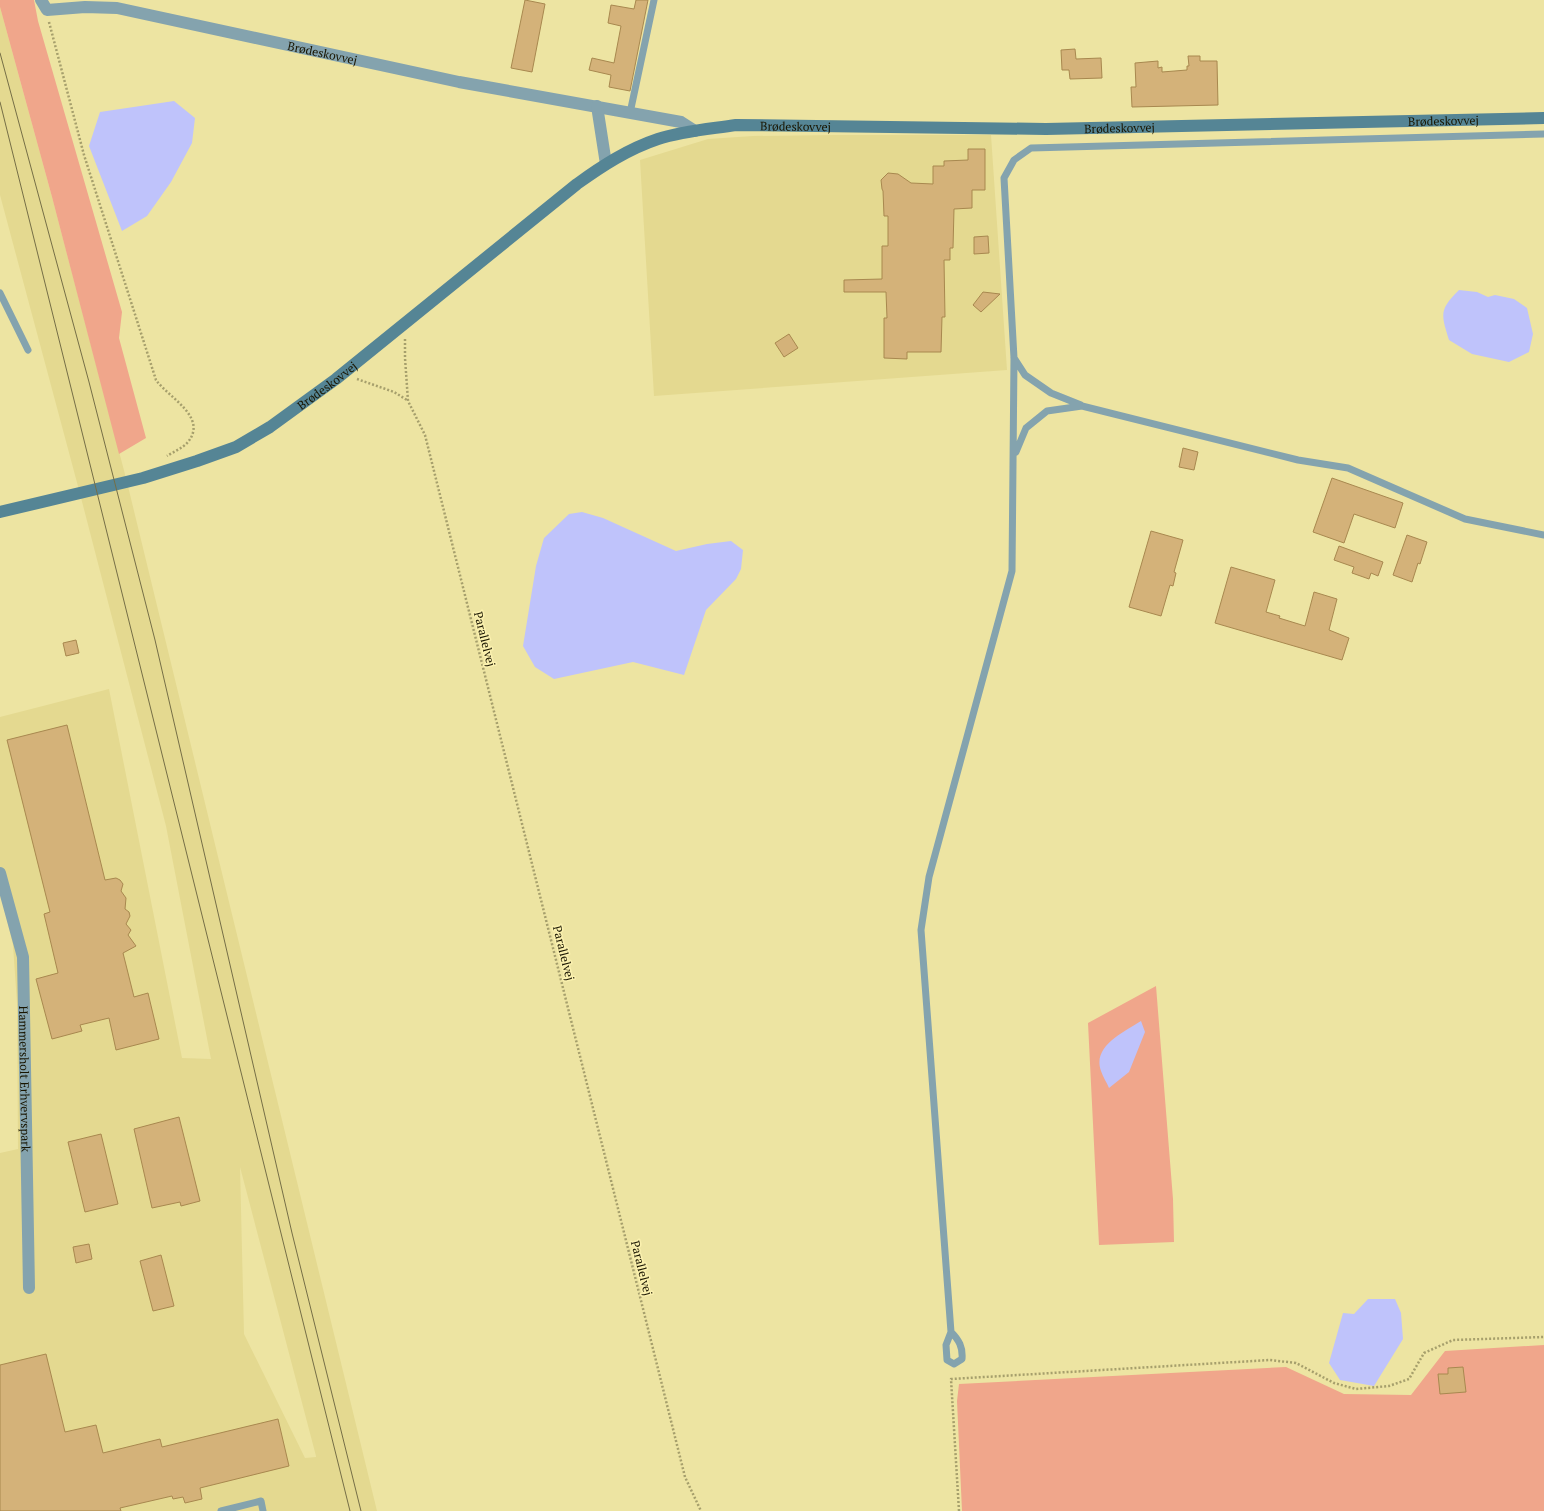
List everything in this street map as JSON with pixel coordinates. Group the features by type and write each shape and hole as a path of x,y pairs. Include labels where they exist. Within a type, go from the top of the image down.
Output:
{"street":[{"name":"Brødeskovvej","path":"44,5 117,8 459,82 680,122 695,131"},
{"path":"597,106 606,164"},
{"name":"Brødeskovvej","path":"0,512 143,478 197,462 236,447 270,428 336,379 577,184 606,164 640,146 658,139 695,131 736,125 1046,129 1544,118"},
{"name":"Hammersholt Erhvervspark","path":"0,873 23,957 29,1288"}],"lane":[{"path":"630,113 654,0"},
{"path":"951,1332 921,930 928,877 1012,571 1014,358 1004,178 1014,160 1031,148 1544,134"},
{"path":"0,293 28,350"},
{"path":"1014,358 1025,375 1050,393 1082,406 1298,460 1348,468 1465,519 1544,536"},
{"path":"1014,456 1026,428 1047,411 1082,406"},
{"path":"221,1511 261,1501 263,1511"}],"path":[{"path":"44,5 84,155 156,380 162,388 192,417 192,435 187,443"},
{"name":"Parallelvej","path":"406,322 404,358 408,401 425,435 685,1477 701,1511"},
{"path":"336,379 357,379 394,392 408,401"},
{"path":"958,1511 951,1379 1270,1360 1296,1363 1334,1383 1356,1389 1389,1386 1409,1379 1424,1353 1453,1340 1544,1337"}],"shaded area":[{"path":"0,0 34,0 38,21 122,312 119,338 146,438 119,454 52,197 0,7"},
{"path":"0,7 126,478 377,1511 0,1511 0,1153 18,1149 17,1003 13,945 0,890 0,717 109,689 182,1058 211,1059 166,826 79,490 0,195","holes":["240,1167 316,1457 305,1458 244,1334"]},
{"path":"991,135 1007,370 654,396 640,160 708,139 753,136"},
{"path":"1156,986 1173,1199 1174,1242 1099,1245 1088,1023"},
{"path":"1544,1345 1544,1511 962,1511 957,1401 959,1384 1286,1367 1344,1394 1411,1395 1445,1351"}],"water":[{"path":"174,101 195,118 192,143 171,182 147,216 122,231 89,146 100,112"},
{"path":"1459,290 1477,292 1488,297 1495,295 1514,299 1527,308 1533,334 1529,352 1509,362 1472,354 1449,340 1443,318 1445,308 1452,297"},
{"path":"582,512 603,518 676,551 707,544 731,541 743,550 741,569 736,579 706,610 684,675 633,662 554,679 535,667 523,646 536,566 544,538 569,514"},
{"path":"1141,1021 1145,1032 1129,1072 1109,1088 1101,1071 1099,1062 1101,1054 1105,1047 1118,1035"},
{"path":"1368,1299 1395,1299 1401,1313 1403,1339 1374,1386 1340,1380 1329,1363 1343,1313 1354,1314"}],"building":[{"path":"525,0 545,4 532,72 511,68"},
{"path":"636,0 648,0 630,91 609,87 611,75 589,70 592,58 614,63 621,26 608,23 611,5 634,9"},
{"path":"1075,49 1076,59 1101,58 1102,78 1070,79 1069,70 1062,70 1061,50"},
{"path":"1188,56 1200,56 1200,61 1217,61 1218,105 1132,107 1131,87 1136,87 1135,63 1158,61 1158,68 1162,67 1162,72 1187,70 1187,66 1189,66"},
{"path":"968,149 985,149 985,190 972,190 972,208 954,209 953,248 950,248 950,260 944,260 945,317 942,317 941,352 907,352 907,359 884,358 884,318 887,318 886,292 844,292 844,280 882,279 882,246 888,246 888,216 884,216 881,180 888,173 898,174 911,183 933,184 933,166 944,166 944,161 968,160"},
{"path":"988,236 989,253 974,254 974,237"},
{"path":"983,292 1000,294 981,312 973,305"},
{"path":"789,334 798,348 784,357 775,343"},
{"path":"1183,448 1198,452 1194,470 1179,467"},
{"path":"1332,478 1403,503 1395,528 1354,514 1344,543 1313,532"},
{"path":"1151,531 1183,540 1174,572 1176,573 1173,586 1170,585 1161,616 1129,607"},
{"path":"1407,535 1427,542 1412,582 1393,575"},
{"path":"1339,546 1383,562 1378,576 1371,573 1369,579 1352,573 1354,567 1334,560"},
{"path":"1231,567 1275,580 1266,612 1280,616 1279,618 1305,626 1314,592 1337,599 1329,630 1349,638 1342,660 1215,623"},
{"path":"76,640 79,653 66,656 63,643"},
{"path":"67,725 105,880 116,878 123,884 121,891 126,898 125,909 129,912 130,916 126,924 131,930 128,935 136,946 123,953 134,997 148,993 159,1039 116,1050 109,1018 80,1025 82,1031 52,1039 36,979 58,973 44,914 50,912 7,740"},
{"path":"179,1117 200,1201 181,1206 180,1202 152,1208 134,1129"},
{"path":"101,1134 118,1204 85,1212 68,1142"},
{"path":"89,1244 92,1259 76,1263 73,1247"},
{"path":"161,1255 174,1306 153,1311 140,1261"},
{"path":"46,1354 65,1432 96,1425 103,1453 160,1439 162,1447 278,1419 289,1466 200,1488 202,1499 185,1503 183,1497 173,1499 172,1496 120,1508 121,1511 0,1511 0,1365"},
{"path":"1463,1367 1466,1392 1440,1394 1438,1374 1448,1374 1448,1368"}],"tram line":[{"path":"0,53 89,382 155,640 292,1233 361,1511"},
{"path":"0,102 350,1511"}]}
